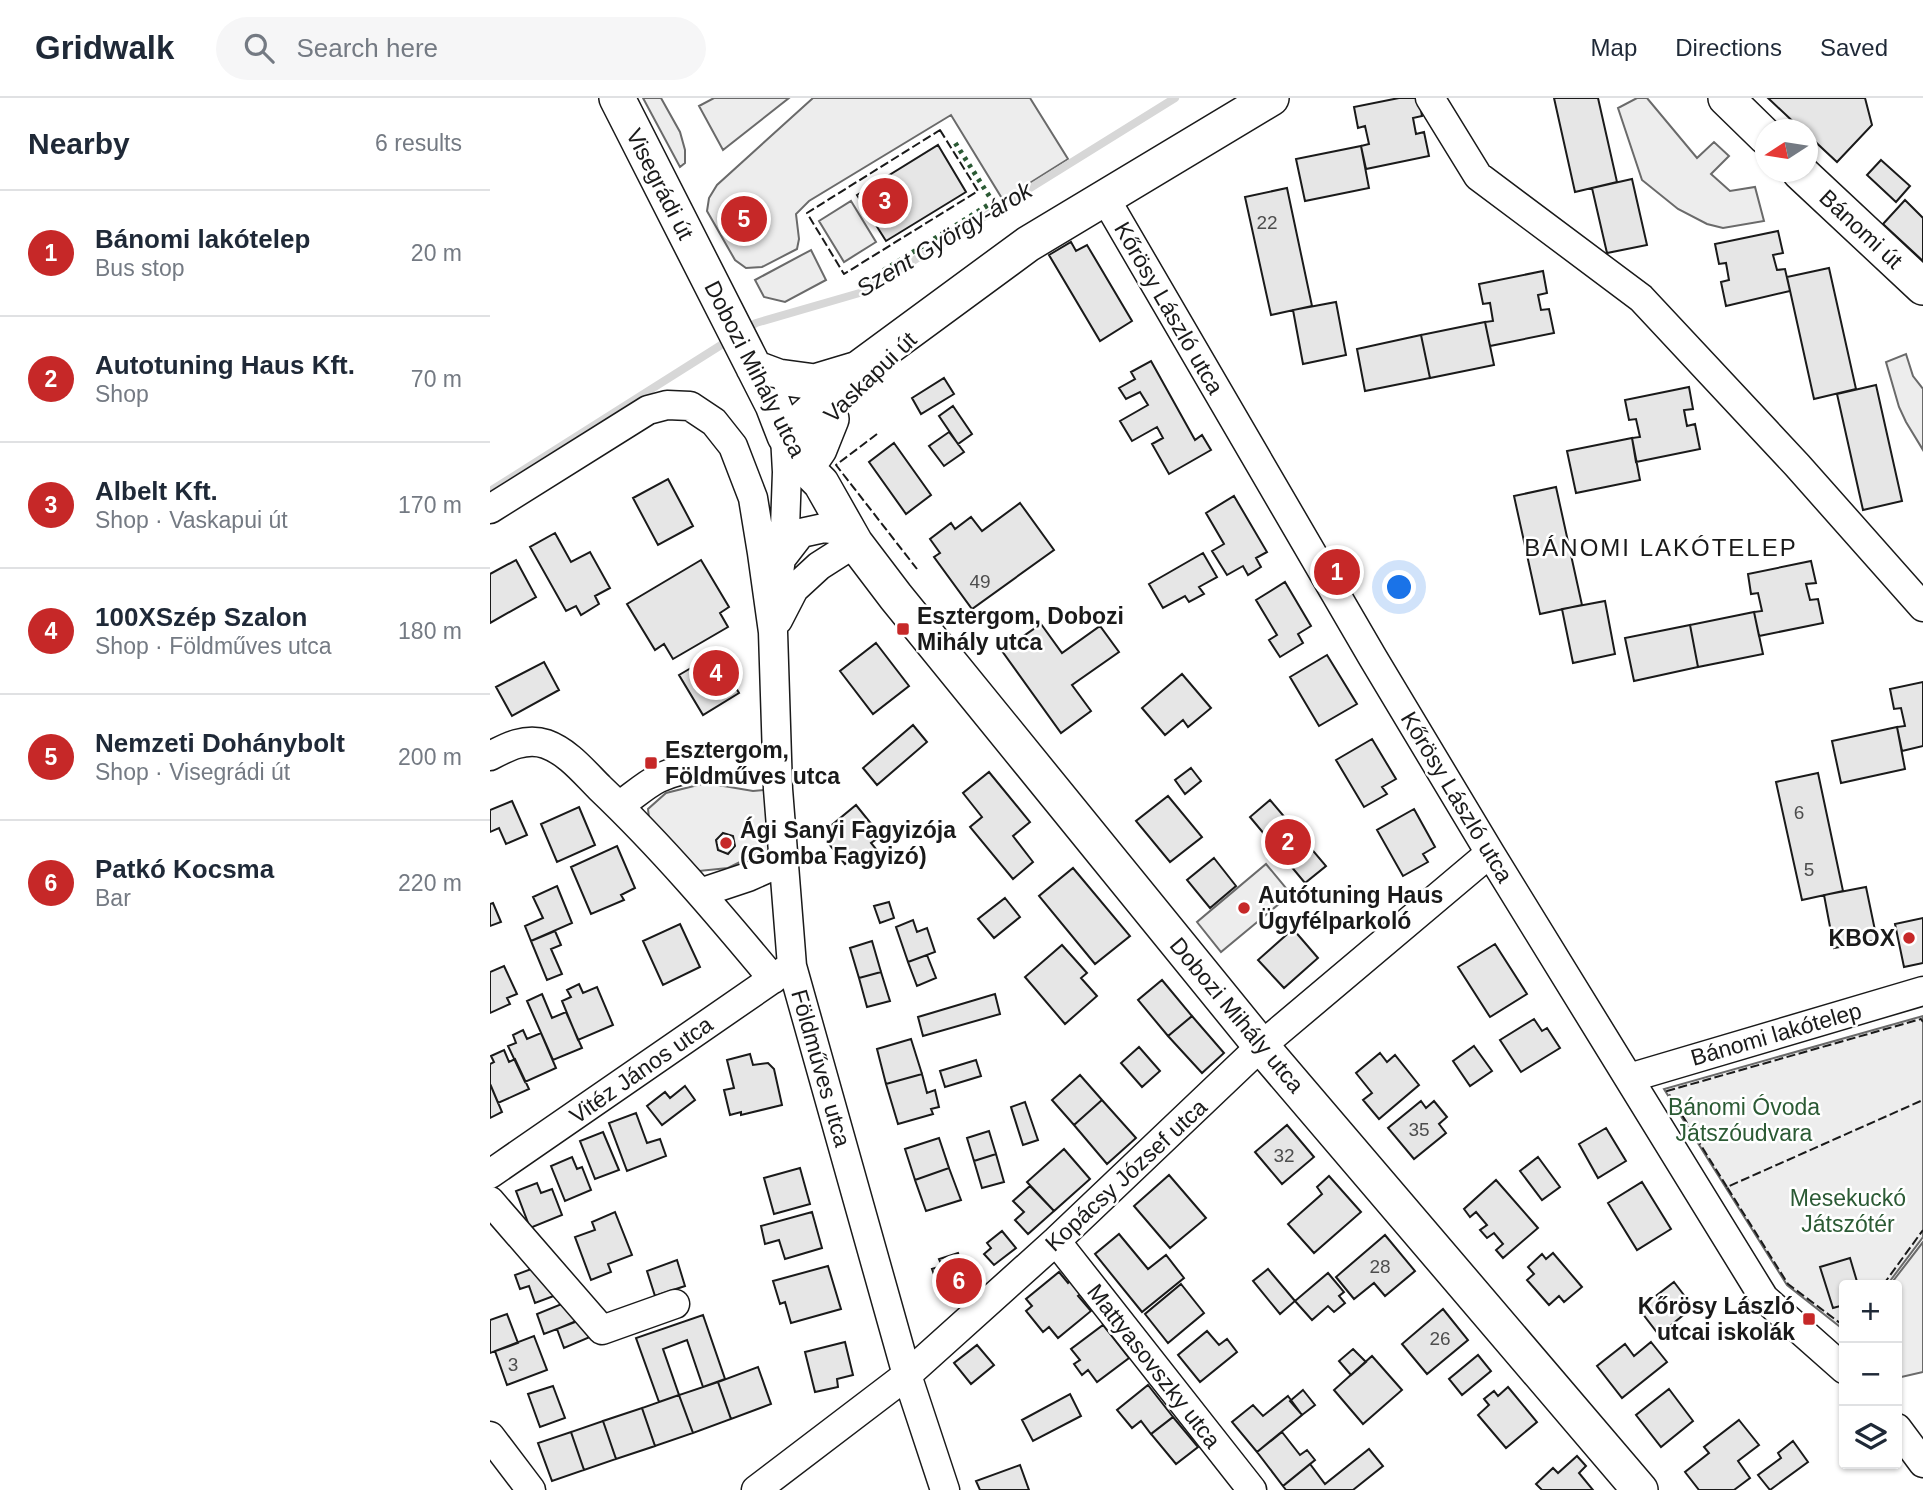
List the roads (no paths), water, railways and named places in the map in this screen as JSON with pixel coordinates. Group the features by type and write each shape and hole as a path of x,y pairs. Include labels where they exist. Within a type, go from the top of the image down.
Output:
{"main road":[{"name":"Visegrádi út","path":"617,98 704,271"},
{"name":"Vaskapui út","path":"785,436 858,369 1028,244 1271,98"},
{"path":"1726,98 1755,126"},
{"name":"Bánomi út","path":"1811,182 1923,286"},
{"name":"Dobozi Mihály utca","path":"704,271 773,405 785,436 806,468 821,483 851,537 896,597 1261,1046 1640,1490"},
{"name":"Vaskapui út","path":"785,436 806,434 831,419 941,308"},
{"path":"743,347 778,377 815,382 858,369"},
{"path":"806,468 819,449 831,419"}],"street":[{"path":"1430,98 1478,176 1641,298 1797,465 1923,607"},
{"name":"Kőrösy László utca","path":"1105,198 1302,538 1490,853 1764,1298 1839,1365"},
{"name":"Földműves utca","path":"490,509 648,410 667,405 690,406 714,422 733,446 753,498 773,632 777,764 784,861 783,972 945,1490"},
{"name":"Földműves utca","path":"773,632 779,561 785,528 785,436"},
{"path":"779,561 801,533 824,528 851,537"},
{"name":"Földműves utca","path":"773,632 794,589 851,537"},
{"name":"Földműves utca","path":"490,756 508,746 526,742 545,744 567,756 619,806 700,892 783,972"},
{"path":"619,806 659,778 695,767 777,764"},
{"name":"Kopácsy József utca","path":"756,1490 907,1375 1056,1241 1261,1046 1490,853"},
{"path":"700,892 748,877 784,861"},
{"name":"Vitéz János utca","path":"490,1174 783,972"},
{"name":"Bánomi lakótelep","path":"1629,1078 1923,991"},
{"path":"490,1201 602,1330 675,1304"},
{"name":"Mattyasovszky utca","path":"1056,1241 1252,1490"},
{"path":"1902,1435 1923,1464"},
{"path":"490,1436 531,1490"}],"waterway":[{"name":"Szent György-árok","path":"743,331 756,323 863,292 1175,98"},
{"name":"Szent György-árok","path":"490,491 729,340"}],"place":[{"name":"Albelt Kft.","path":"885,201"},
{"name":"Nemzeti Dohánybolt","path":"744,219"},
{"name":"Bánomi lakótelep","path":"1337,572"},
{"name":"Esztergom, Dobozi Mihály utca","path":"903,629"},
{"name":"100XSzép Szalon","path":"716,673"},
{"name":"Esztergom, Földműves utca","path":"651,763"},
{"name":"Autotuning Haus Kft.","path":"1288,842"},
{"name":"Ági Sanyi Fagyizója (Gomba Fagyizó)","path":"726,843"},
{"name":"Autótuning Haus Ügyfélparkoló","path":"1244,908"},
{"name":"KBOX","path":"1909,938"},
{"name":"Patkó Kocsma","path":"959,1281"},
{"name":"Kőrösy László utcai iskolák","path":"1809,1319"}],"district":[{"name":"BÁNOMI LAKÓTELEP","path":"1661,547"}],"park label":[{"name":"Bánomi Óvoda Játszóudvara","path":"1744,1120"},
{"name":"Mesekuckó Játszótér","path":"1848,1211"}]}
